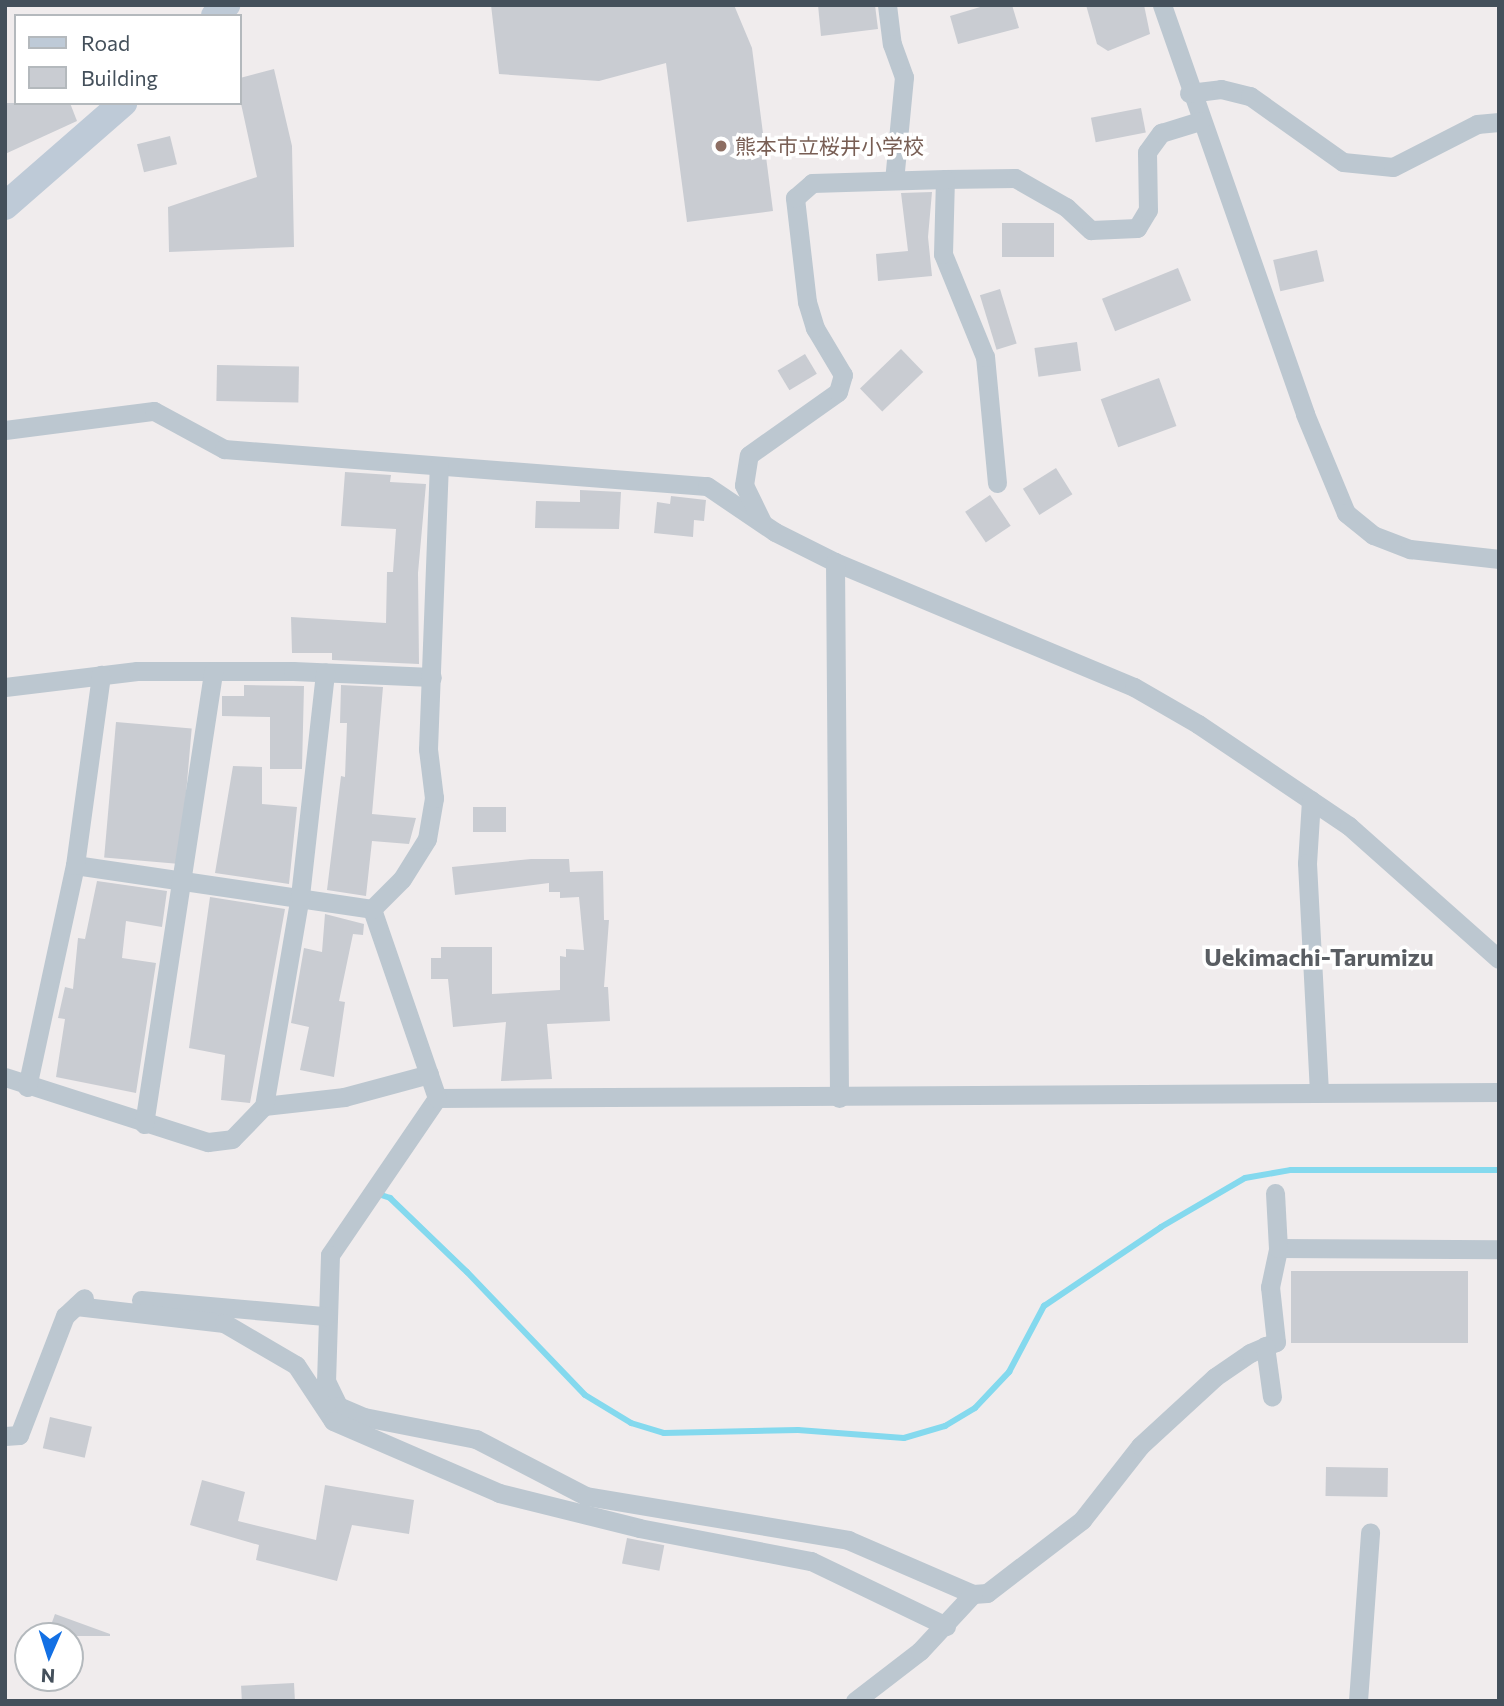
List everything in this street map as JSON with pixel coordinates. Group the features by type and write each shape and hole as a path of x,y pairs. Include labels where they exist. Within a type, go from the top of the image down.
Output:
{"main road":[{"path":"5,206 121,105"}],"street":[{"path":"887,5 892,44 904,76 894,180"},
{"path":"1162,5 1189,93 1305,414 1346,513 1373,536 1410,549 1499,559"},
{"path":"1189,93 1221,89 1251,96 1343,162 1381,166 1393,167 1426,153 1477,124 1499,122"},
{"path":"763,524 744,485 749,455 838,392 843,375 815,328 807,302 795,198 812,183 1015,178 1066,207 1091,230 1136,228 1148,210 1147,152 1161,133 1200,121"},
{"path":"945,179 943,254 985,357 997,483"},
{"path":"5,430 154,411 224,449 707,486 763,524 835,562 1134,687 1349,826 1499,960"},
{"path":"372,909 402,879 427,839 434,798 428,750 439,466"},
{"path":"835,562 839,1098"},
{"path":"5,687 101,675 213,671 325,671 432,677"},
{"path":"144,1124 185,879 213,671"},
{"path":"5,1077 27,1087 208,1142 233,1139 264,1105 300,896 325,671"},
{"path":"27,1087 75,865 101,675"},
{"path":"1311,800 1307,863 1319,1092"},
{"path":"75,865 300,896 372,909"},
{"path":"372,909 437,1098"},
{"path":"264,1105 344,1097 429,1074"},
{"path":"437,1098 839,1098 1499,1092"},
{"path":"437,1098 330,1255 325,1316 326,1381 338,1406 363,1417 476,1439 586,1496 848,1540 973,1594 987,1593 1083,1520 1140,1446 1215,1377 1276,1342 1270,1287 1278,1248 1275,1193"},
{"path":"1278,1248 1499,1249"},
{"path":"5,1436 19,1435 65,1316 86,1296 325,1316"},
{"path":"76,1306 224,1322 296,1365 333,1420 499,1493 639,1528 811,1561 946,1626"},
{"path":"1265,1346 1272,1397"},
{"path":"1358,1701 1366,1633 1370,1532"},
{"path":"855,1701 946,1626 973,1594"}],"building":[{"name":"熊本市立桜井小学校","path":"491,5 734,5 752,48 773,211 687,222 666,63 599,81 499,74"},
{"path":"818,5 875,5 878,29 821,36"},
{"path":"987,5 1012,5 1019,28 958,44 950,16"},
{"path":"1086,5 1144,5 1150,34 1108,51 1097,44"},
{"path":"274,69 292,146 294,247 169,252 168,207 257,177 241,105 242,77"},
{"path":"5,103 71,105 77,121 5,154"},
{"path":"1141,108 1146,133 1096,142 1091,118"},
{"path":"170,136 177,164 144,172 137,144"},
{"path":"932,192 928,237 932,276 878,281 876,254 908,251 901,193"},
{"path":"1002,223 1054,223 1054,257 1002,257"},
{"path":"1317,250 1324,281 1280,291 1273,260"},
{"path":"1178,268 1191,300 1115,331 1102,299"},
{"path":"1000,289 1017,344 997,350 980,295"},
{"path":"1077,342 1081,371 1038,377 1034,348"},
{"path":"901,349 923,372 882,412 860,389"},
{"path":"805,354 817,374 789,390 778,370"},
{"path":"217,365 299,366 298,402 216,401"},
{"path":"1159,378 1176,426 1118,447 1101,399"},
{"path":"1056,468 1072,494 1039,515 1023,489"},
{"path":"345,472 391,475 390,482 426,484 418,573 419,664 332,660 332,653 292,653 291,617 386,623 387,572 393,572 396,529 341,526"},
{"path":"580,490 621,492 619,529 535,528 536,501 580,502"},
{"path":"990,495 1011,526 986,542 965,512"},
{"path":"671,496 706,500 704,521 694,520 693,537 654,533 657,502 670,504"},
{"path":"244,685 304,686 302,769 270,769 270,717 222,716 222,696 244,696"},
{"path":"341,685 383,687 372,814 416,818 409,844 372,841 366,896 327,890 341,776 345,777 347,723 340,723"},
{"path":"116,722 192,729 180,864 104,857"},
{"path":"233,766 262,767 262,804 297,807 289,884 215,873"},
{"path":"473,807 506,807 506,832 473,832"},
{"path":"531,859 569,859 570,872 603,871 604,920 609,920 604,987 608,987 610,1021 547,1024 552,1079 501,1081 506,1022 453,1027 448,979 431,979 431,958 441,958 441,947 492,947 492,994 560,990 560,956 566,957 566,949 584,950 579,897 560,898 560,892 549,892 549,883 455,895 452,867"},
{"path":"97,881 167,891 162,927 126,921 122,958 156,963 136,1093 56,1077 65,1019 58,1018 65,987 73,989 78,938 85,939"},
{"path":"210,897 285,909 250,1103 221,1100 225,1055 189,1048"},
{"path":"325,914 364,924 363,935 353,934 339,1001 345,1002 334,1077 300,1070 309,1027 291,1023 304,948 322,952"},
{"path":"1291,1271 1468,1271 1468,1343 1291,1343"},
{"path":"50,1417 92,1427 85,1458 43,1448"},
{"path":"1326,1467 1388,1468 1387,1497 1325,1496"},
{"path":"202,1480 245,1492 238,1521 316,1540 325,1485 414,1500 409,1534 352,1525 337,1581 256,1560 259,1545 190,1525"},
{"path":"627,1538 664,1545 659,1571 622,1564"},
{"path":"55,1614 77,1622 52,1622"},
{"path":"84,1625 110,1634 84,1636"},
{"path":"294,1683 295,1701 242,1701 241,1686"}],"waterway":[{"path":"378,1194 390,1198 467,1272 585,1395 631,1423 664,1433 798,1430 904,1438 945,1426 975,1408 1009,1372 1044,1306 1161,1227 1245,1178 1291,1170 1499,1170"}],"place":[{"name":"熊本市立桜井小学校","path":"721,146"}],"district":[{"name":"Uekimachi-Tarumizu","path":"1319,957"}]}
